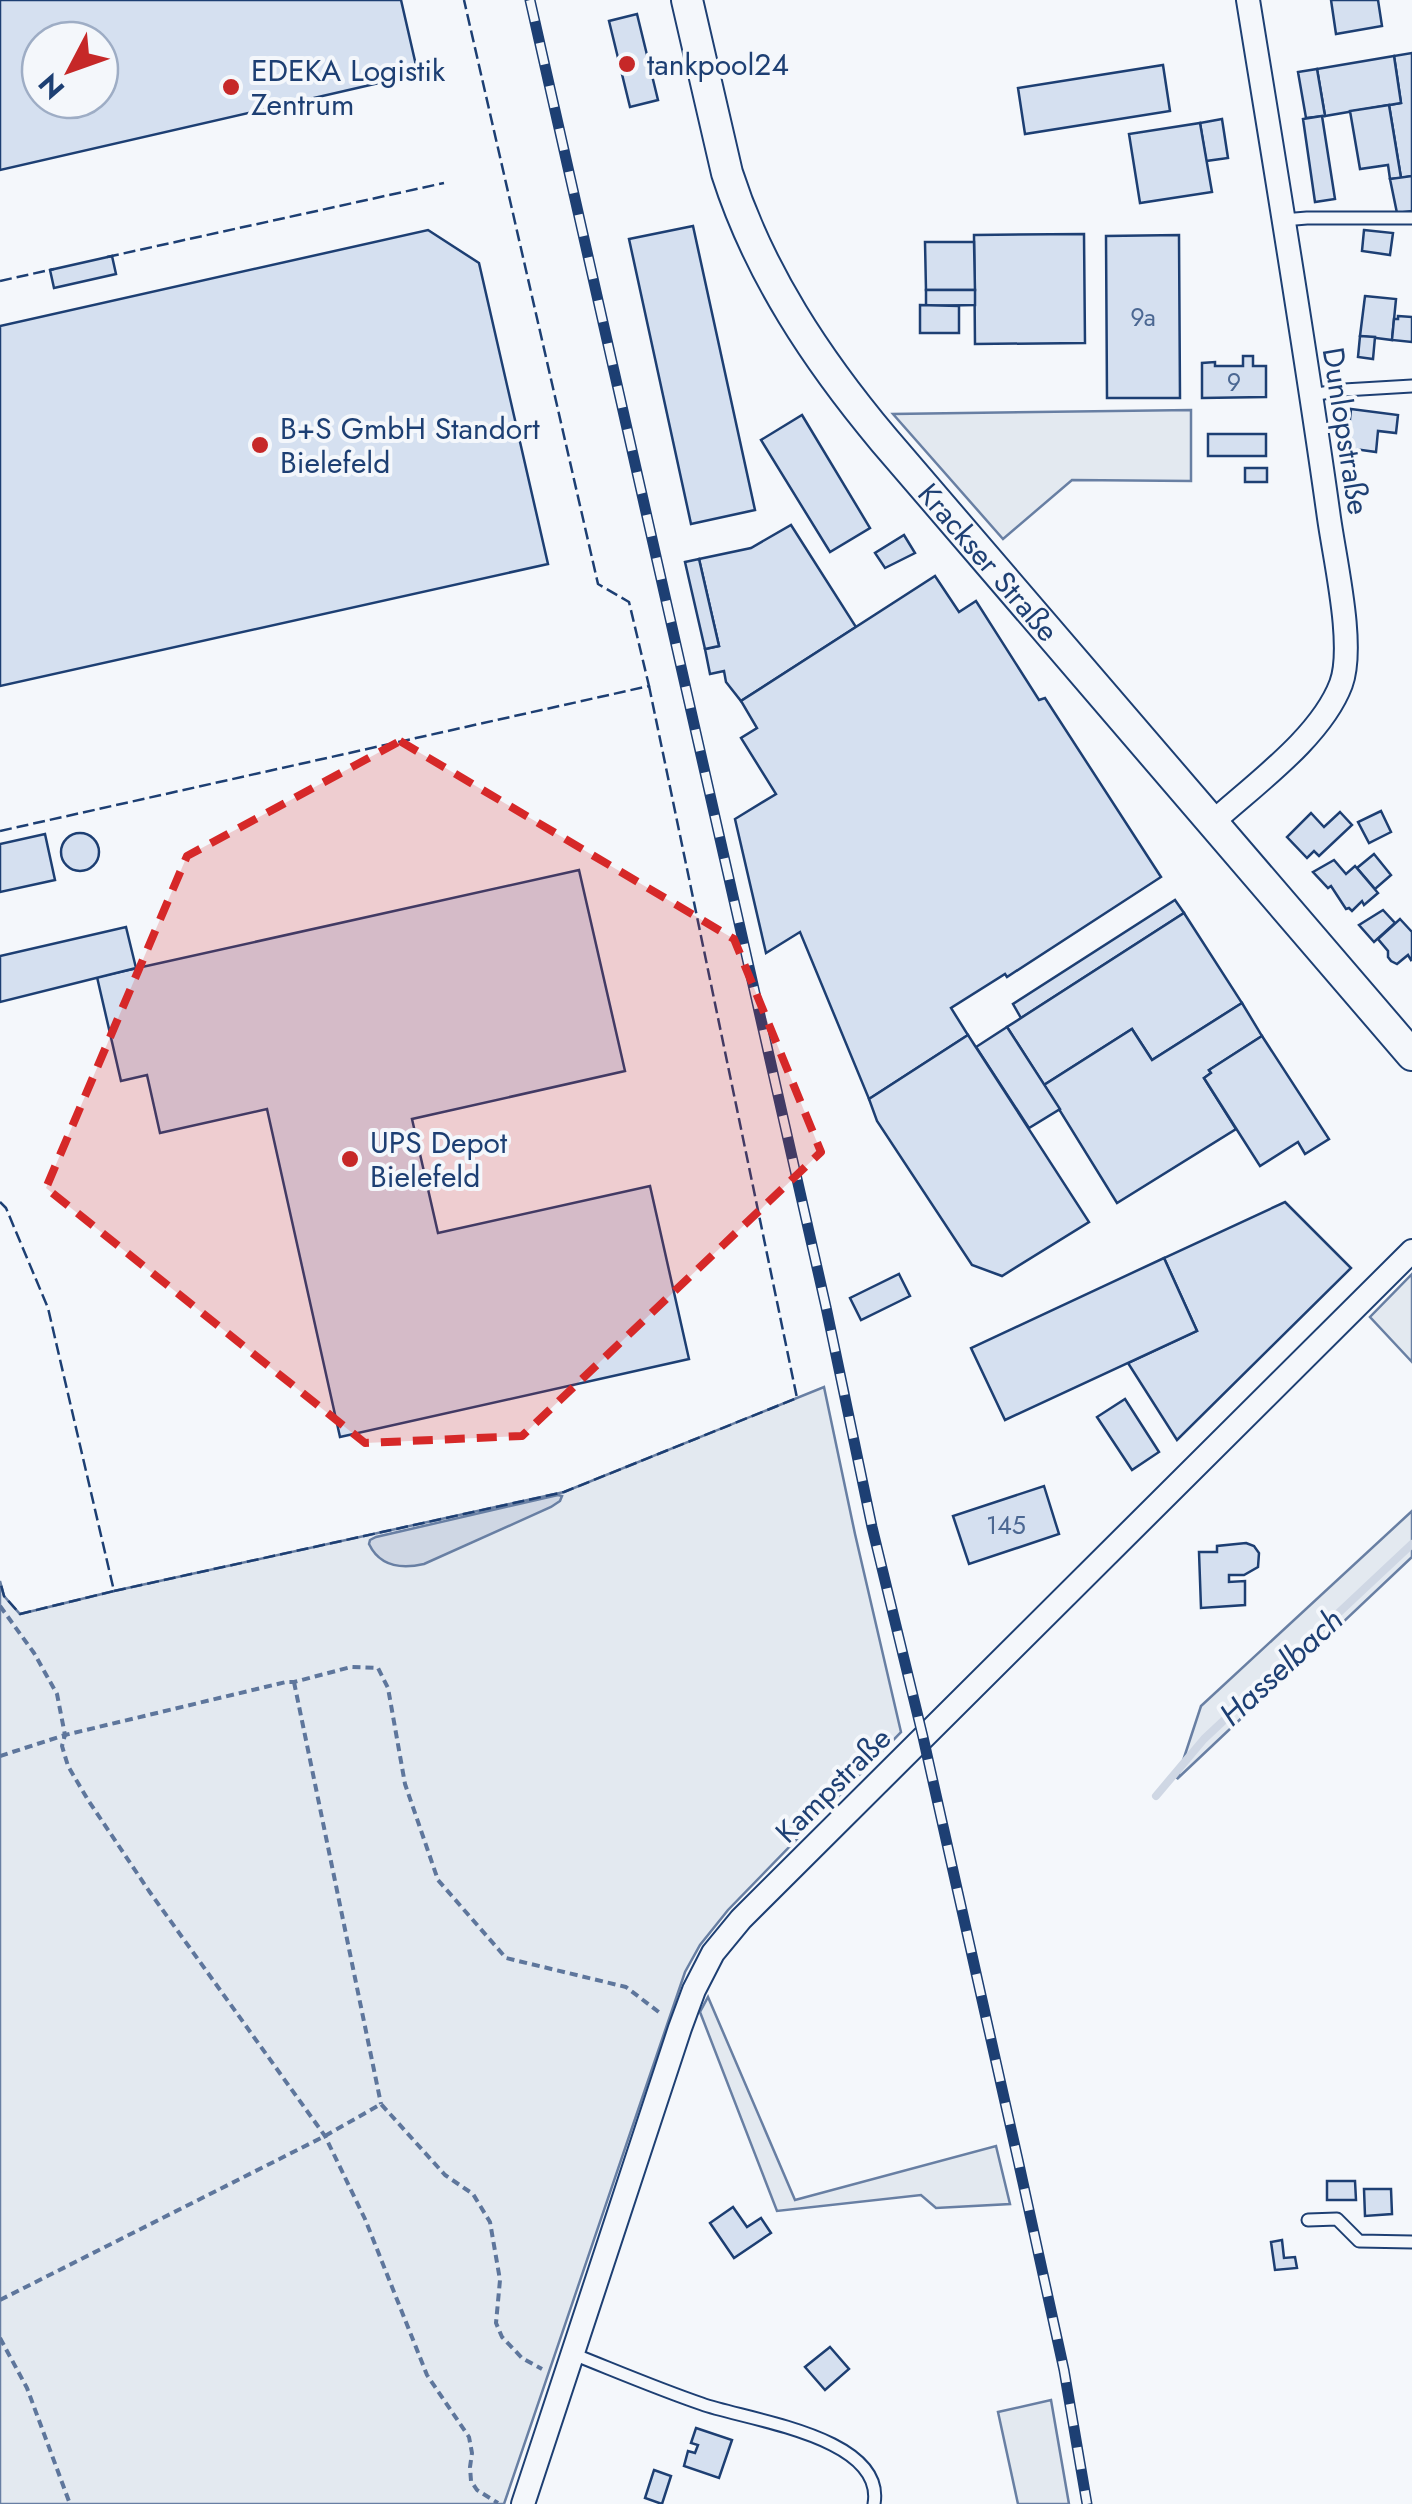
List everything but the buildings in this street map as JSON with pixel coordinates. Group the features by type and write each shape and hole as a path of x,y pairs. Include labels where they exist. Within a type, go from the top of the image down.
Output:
{"street":[{"name":"Krackser Straße","path":"687,0 736,200 778,292 811,346 850,400 1412,1055"},
{"name":"Dunlopstraße","path":"1213,822 1304,740 1328,710 1342,681 1347,646 1248,0"},
{"name":"Kampstraße","path":"523,2504 680,2028 713,1954 741,1919 1412,1252"}],"lane":[{"path":"1283,220 1412,218"},
{"path":"1310,395 1412,386"},
{"path":"1308,2220 1337,2219 1359,2242 1412,2242"},
{"path":"573,2354 704,2406 799,2430 836,2446 867,2472 874,2504"}],"path":[{"path":"0,1606 58,1694 65,1735 62,1746 68,1766 88,1800 325,2136 365,2219 427,2374 470,2437 471,2481 477,2490 500,2504"},
{"path":"0,1756 65,1735 350,1667 378,1668 388,1688 405,1784 438,1880 506,1958 626,1987 680,2028"},
{"path":"294,1682 381,2104 445,2174 473,2194 490,2222 500,2280 496,2323 502,2337 522,2358 564,2380"},
{"path":"0,2300 381,2104"},
{"path":"0,2338 27,2388 70,2504"}],"highlighted area":[{"path":"400,741 734,939 821,1152 522,1436 365,1443 46,1188 187,856"}],"shaded area":[{"path":"1191,410 1191,481 1072,480 1003,539 893,414"},
{"path":"1412,1274 1412,1362 1370,1317"},
{"path":"824,1387 901,1732 728,1910 700,1945 685,1972 504,2504 0,2504 0,1581 4,1596 20,1614 564,1492"},
{"path":"562,1496 560,1501 551,1507 424,1564 392,1565 379,1558 369,1544 376,1537"},
{"path":"1412,1511 1412,1557 1177,1779 1201,1706"},
{"path":"708,1997 795,2200 996,2146 1010,2204 936,2208 921,2195 777,2211 700,2012"},
{"path":"1051,2400 1069,2504 1018,2504 998,2412"}],"waterway":[{"name":"Hasselbach","path":"1156,1796 1204,1739 1412,1544"}],"railway":[{"path":"530,0 1018,2160 1064,2370 1087,2504"}],"fence":[{"path":"0,831 649,686 629,602 598,584 464,0"},
{"path":"107,257 444,183"},
{"path":"0,281 54,269"},
{"path":"114,1591 564,1492 797,1398 649,686"},
{"path":"0,1202 48,1308 114,1591 20,1614 4,1596 0,1581"}],"place":[{"name":"tankpool24","path":"627,64"},
{"name":"EDEKA Logistik Zentrum","path":"231,87"},
{"name":"B+S GmbH Standort Bielefeld","path":"260,445"},
{"name":"UPS Depot Bielefeld","path":"350,1159"}]}
